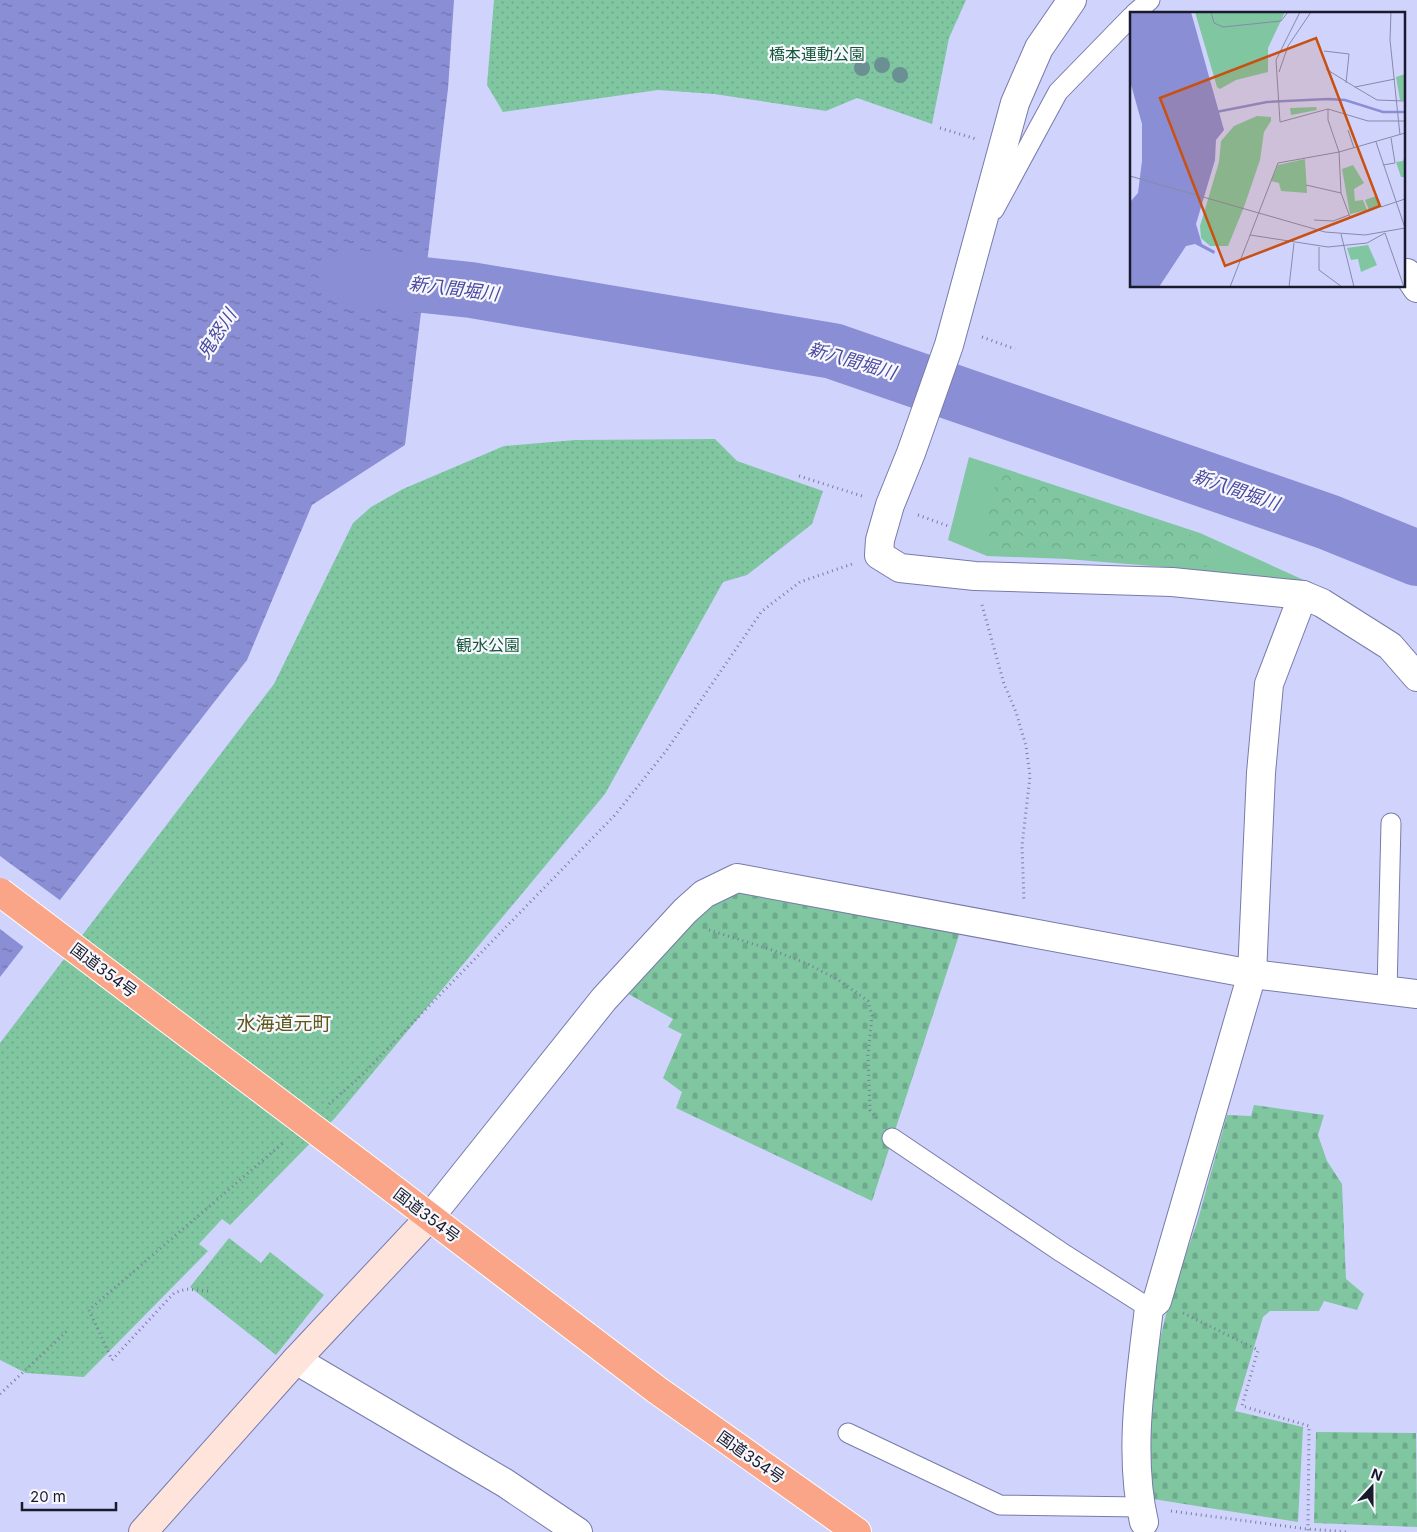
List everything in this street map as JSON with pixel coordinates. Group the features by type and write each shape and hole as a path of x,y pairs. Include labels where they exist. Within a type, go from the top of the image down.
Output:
{"highway":[{"name":"国道354号","path":"0,892 657,1390 857,1532"}],"street":[{"path":"1072,0 1039,48 1015,103 974,247 949,345 890,506 880,540 879,555 900,568 975,576 1172,582 1303,595 1322,603 1390,646 1417,677"},
{"path":"1142,1515 1137,1443 1139,1399 1153,1304 1252,974 1261,773 1269,684 1303,595"},
{"path":"143,1532 296,1360 430,1218 544,1071 604,999 685,911 704,894 737,878 1252,974 1417,994"},
{"path":"296,1360 505,1483 578,1532"}],"lane":[{"path":"1136,12 1150,0"},
{"path":"974,247 1058,92 1130,18"},
{"path":"1387,991 1391,823"},
{"path":"892,1138 1061,1252 1153,1304"},
{"path":"848,1433 1000,1504 1142,1515"}],"path":[{"path":"940,128 1002,148"},
{"path":"799,476 890,506"},
{"path":"323,1109 361,1076 615,815 666,751 762,612 800,582 879,555"},
{"path":"975,576 1004,684 1016,712 1026,746 1030,776 1022,846 1024,867 1024,931"},
{"path":"685,911 710,931 772,950 808,964 840,981 868,1001 872,1016 868,1055 870,1110 892,1138"},
{"path":"208,1291 186,1289 174,1294 112,1360 89,1310 286,1141"},
{"path":"1153,1304 1258,1350 1242,1406 1309,1426 1308,1531"},
{"path":"0,1394 69,1329"},
{"path":"1142,1515 1308,1531 1349,1532"}],"green space":[{"name":"橋本運動公園","path":"494,0 966,0 949,38 932,124 857,98 826,111 714,94 658,90 503,112 487,85"},
{"name":"観水公園","path":"715,439 737,461 823,491 812,524 747,575 723,582 605,794 335,1118 230,1225 222,1219 199,1244 208,1251 84,1377 26,1373 0,1360 0,1043 274,684 353,523 371,507 403,489 504,446 575,440"},
{"path":"969,457 1200,533 1317,586 1176,568 1067,559 987,556 948,540"},
{"path":"1002,473 1008,473 1214,543 1215,549 1206,567 1072,554 988,549 985,530 986,520 993,491"},
{"path":"732,887 962,926 872,1201 676,1108 682,1092 663,1078 682,1034 668,1027 673,1019 625,992 706,901"},
{"path":"1254,1105 1324,1115 1318,1135 1327,1161 1342,1184 1346,1279 1364,1294 1357,1310 1324,1301 1319,1311 1270,1311 1263,1317 1235,1411 1303,1427 1298,1522 1153,1499 1144,1455 1154,1364 1170,1298 1197,1223 1227,1115 1251,1116"},
{"path":"229,1238 261,1263 270,1252 324,1295 276,1355 190,1287"},
{"path":"1316,1432 1416,1433 1417,1527 1314,1523"}],"water":[{"name":"鬼怒川","path":"0,0 454,0 448,89 405,445 312,505 247,660 0,977"}],"pier":[{"path":"0,856 61,901 25,948 0,929"}],"waterway":[{"name":"新八間堀川","path":"347,277 471,290 833,351 1328,522 1417,558"}],"district":[{"name":"水海道元町","path":"284,1023"}]}
